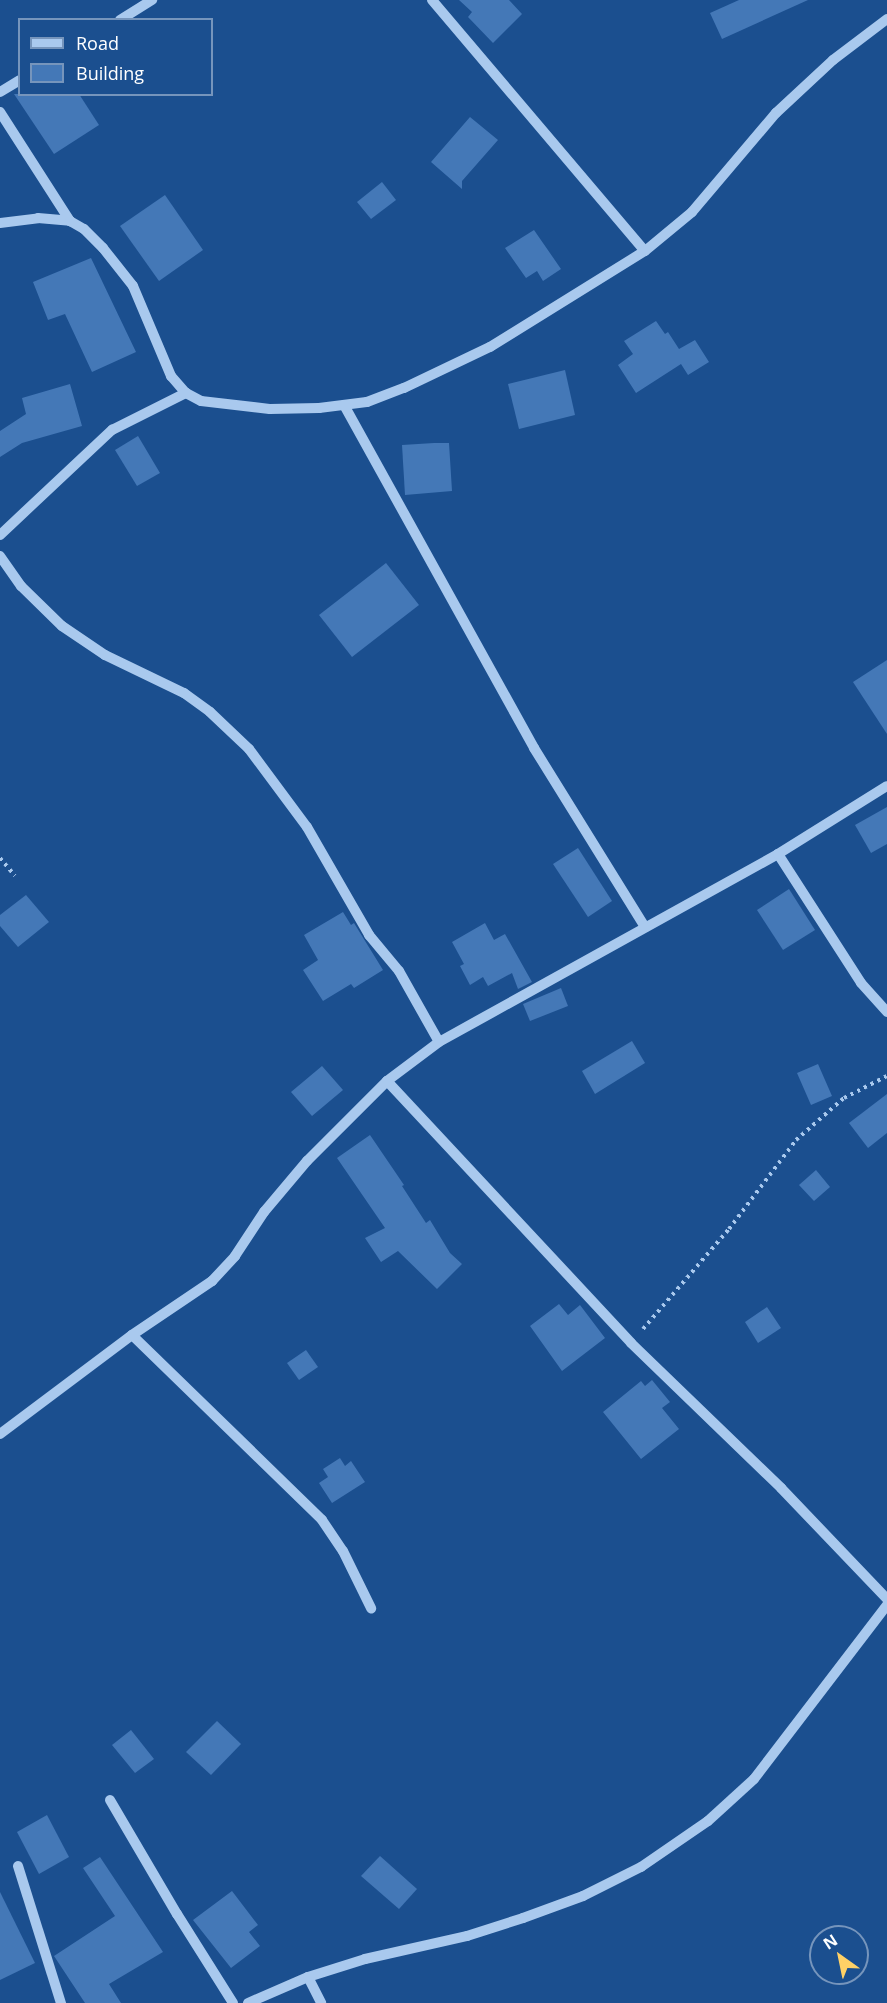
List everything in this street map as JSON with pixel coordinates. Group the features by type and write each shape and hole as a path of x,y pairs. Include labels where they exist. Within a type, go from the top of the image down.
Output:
{"street":[{"path":"123,18 152,0"},
{"path":"432,0 645,251"},
{"path":"0,223 38,218 70,221 84,229 103,248 133,286 161,358 171,376 186,393 201,401 225,406 279,409 367,402 404,388 490,347 645,251 692,212 776,113 833,60 887,19"},
{"path":"0,92 18,81"},
{"path":"0,112 70,221"},
{"path":"0,535 112,430 186,393"},
{"path":"344,405 534,748 645,927"},
{"path":"0,556 21,586 62,626 105,655 184,693 210,712 249,749 307,827 369,935 399,971 439,1042"},
{"path":"0,1434 132,1335 212,1281 235,1256 264,1212 307,1161 387,1081 439,1042 778,854 887,786"},
{"path":"778,854 861,983 887,1012"},
{"path":"387,1081 631,1343 781,1488 887,1599"},
{"path":"132,1335 322,1520 343,1551 371,1608"},
{"path":"248,2003 308,1977 365,1959 467,1936 512,1922 583,1896 641,1867 708,1821 754,1779 887,1605"},
{"path":"110,1800 233,2003"},
{"path":"18,1866 61,2003"},
{"path":"308,1977 321,2003"}],"path":[{"path":"0,858 15,876"},
{"path":"631,1343 729,1229 796,1140 844,1098 887,1076"}],"building":[{"path":"459,0 509,0 522,14 493,43 468,17 472,12"},
{"path":"739,0 808,0 722,39 710,13"},
{"path":"14,94 18,96 80,96 99,125 54,154"},
{"path":"470,117 498,140 462,181 462,189 431,162"},
{"path":"382,182 396,200 371,219 357,202"},
{"path":"165,195 203,250 159,281 120,226"},
{"path":"534,230 561,269 543,281 537,271 526,278 505,248"},
{"path":"91,258 136,352 92,372 65,314 48,320 33,282"},
{"path":"656,321 665,334 668,332 679,349 695,340 709,362 688,375 681,364 636,393 618,365 633,354 624,341"},
{"path":"565,370 575,415 519,429 508,384"},
{"path":"70,384 82,426 22,443 0,457 0,431 26,414 22,398"},
{"path":"138,436 160,473 137,486 115,450"},
{"path":"449,443 452,491 405,495 402,445"},
{"path":"386,563 419,605 352,657 319,615"},
{"path":"887,660 887,734 853,682"},
{"path":"887,807 887,844 871,853 855,825"},
{"path":"578,848 612,901 588,917 553,864"},
{"path":"789,889 815,930 783,950 757,910"},
{"path":"26,895 49,922 18,947 0,926 0,915"},
{"path":"343,912 351,925 354,923 383,970 354,988 351,984 323,1001 303,970 318,960 304,935"},
{"path":"485,923 494,940 505,934 532,982 518,989 512,973 488,986 483,977 470,985 460,966 464,964 452,942"},
{"path":"561,988 568,1006 530,1021 523,1004"},
{"path":"632,1041 645,1063 595,1094 582,1071"},
{"path":"818,1064 832,1096 811,1105 797,1073"},
{"path":"322,1066 343,1090 312,1116 291,1092"},
{"path":"887,1094 887,1133 868,1148 849,1123"},
{"path":"370,1135 404,1185 402,1186 426,1223 430,1220 450,1253 462,1264 437,1289 398,1251 381,1262 365,1238 385,1228 337,1158"},
{"path":"816,1170 830,1187 814,1201 799,1185"},
{"path":"559,1304 568,1315 580,1305 605,1338 562,1371 530,1326"},
{"path":"767,1307 781,1328 758,1343 745,1322"},
{"path":"306,1350 318,1367 299,1380 287,1363"},
{"path":"652,1380 670,1402 662,1408 679,1429 641,1459 603,1412 641,1381 645,1386"},
{"path":"340,1458 345,1466 351,1461 365,1482 332,1503 319,1483 328,1477 323,1469"},
{"path":"217,1721 241,1744 211,1775 186,1752"},
{"path":"131,1730 154,1759 135,1773 112,1745"},
{"path":"47,1815 69,1857 39,1874 17,1832"},
{"path":"380,1856 417,1889 399,1909 361,1876"},
{"path":"100,1857 163,1952 109,1984 121,2003 85,2003 54,1956 115,1916 83,1868"},
{"path":"232,1891 258,1925 249,1932 260,1946 231,1968 193,1920"},
{"path":"0,1892 35,1963 0,1980"}]}
